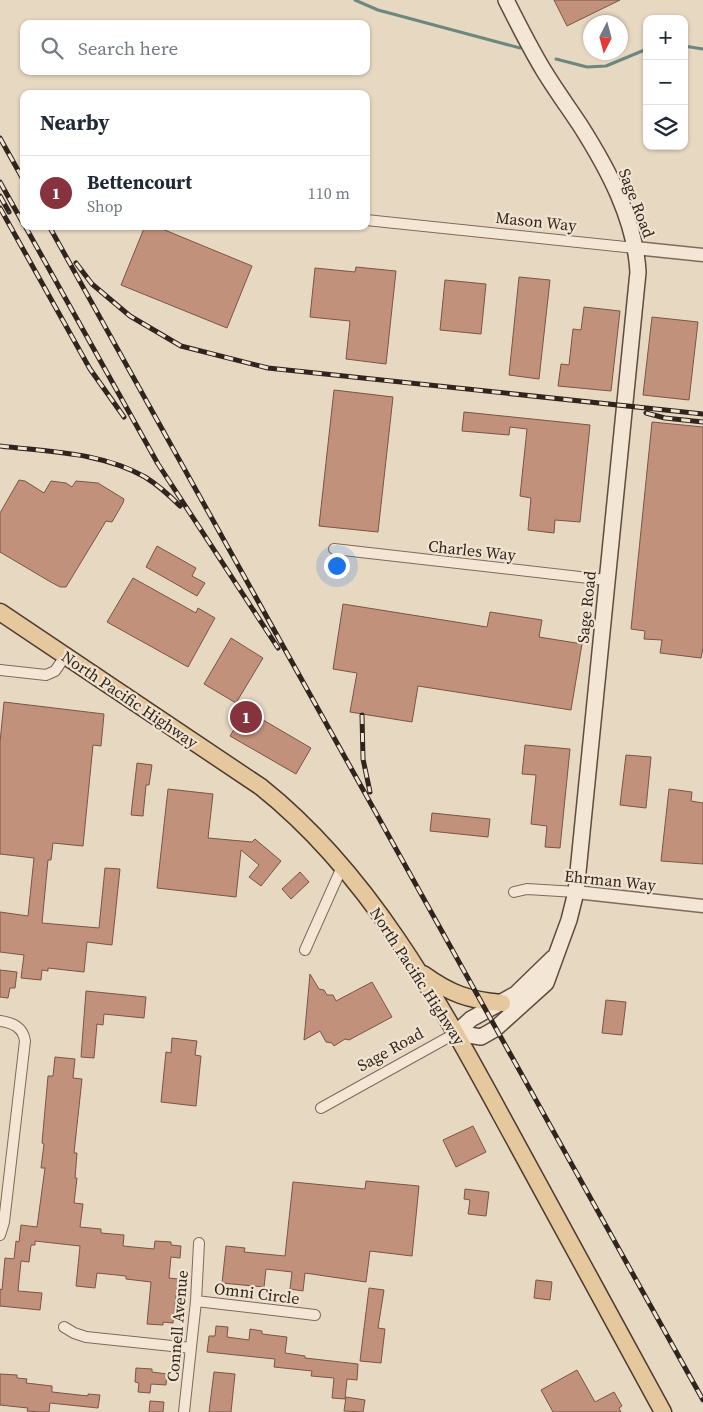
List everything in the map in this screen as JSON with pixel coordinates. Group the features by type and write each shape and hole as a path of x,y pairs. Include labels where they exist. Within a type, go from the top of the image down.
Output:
{"main road":[{"name":"Sage Road","path":"456,1033 481,1037 495,1029 546,982 569,920 576,892 606,580 638,281 636,248 619,197 598,155 544,72 506,0"},
{"name":"North Pacific Highway","path":"0,612 261,787 283,805 342,867 392,929 456,1033 663,1412"},
{"path":"456,1033 472,1019 502,1003 528,984 555,955"},
{"path":"416,969 440,986 465,998 502,1003"}],"street":[{"name":"Mason Way","path":"370,220 703,255"},
{"name":"Charles Way","path":"334,549 606,580"},
{"path":"0,670 46,674 55,671 66,655"},
{"path":"305,950 342,867"},
{"name":"Ehrman Way","path":"514,892 535,889 576,892 703,906"},
{"path":"0,1021 14,1024 22,1030 25,1041 4,1222 0,1234"},
{"name":"Sage Road","path":"321,1108 456,1033"},
{"name":"Connell Avenue","path":"184,1412 196,1301 199,1243"},
{"name":"Omni Circle","path":"196,1301 315,1315"},
{"path":"64,1327 74,1333 86,1336 191,1348"}],"building":[{"path":"554,0 620,0 589,15 583,15 583,18 567,26"},
{"path":"143,230 165,230 252,266 227,328 121,285"},
{"path":"356,267 396,271 386,364 346,359 350,321 310,317 315,268 355,272"},
{"path":"519,277 550,280 539,379 509,375"},
{"path":"445,280 486,284 481,334 440,330"},
{"path":"584,307 620,311 611,391 558,386 561,364 569,365 573,329 581,330"},
{"path":"652,317 698,322 689,400 643,395"},
{"path":"334,390 393,397 378,532 319,526"},
{"path":"464,412 590,425 580,522 555,520 554,533 528,530 531,498 520,496 527,429 510,427 509,435 462,431"},
{"path":"652,422 703,427 703,648 701,658 660,653 662,640 644,639 645,631 631,629"},
{"path":"19,480 25,481 44,493 51,481 66,483 72,487 76,481 98,483 124,499 112,522 106,521 66,587 60,587 0,552 0,513"},
{"path":"157,546 196,568 192,576 205,583 197,596 146,567"},
{"path":"133,578 196,613 198,608 215,618 188,667 107,622"},
{"path":"343,604 487,627 490,612 542,620 539,637 582,644 571,710 418,686 412,722 350,712 357,673 333,669"},
{"path":"231,638 263,658 236,703 204,684"},
{"path":"4,702 104,714 101,746 93,745 83,846 53,843 51,860 48,860 42,923 99,928 105,868 120,869 112,945 87,942 84,972 48,968 48,971 42,970 41,980 21,978 24,955 0,952 0,912 28,916 34,858 0,854 0,742"},
{"path":"246,710 311,748 296,774 230,736"},
{"path":"525,745 570,749 560,848 545,847 547,826 531,824 536,775 522,774"},
{"path":"626,755 651,757 646,808 620,805"},
{"path":"137,763 152,765 149,785 146,785 143,816 131,815"},
{"path":"168,789 213,794 208,838 252,842 255,839 281,861 261,886 249,877 259,865 241,850 236,897 157,888"},
{"path":"669,789 692,792 691,801 703,803 703,864 661,861"},
{"path":"432,813 490,819 488,837 430,831"},
{"path":"300,872 309,882 291,899 282,889"},
{"path":"0,970 17,972 15,988 10,988 8,998 0,997"},
{"path":"310,974 319,989 324,990 327,995 333,995 336,1001 372,982 392,1017 334,1046 332,1043 326,1042 320,1031 304,1040"},
{"path":"86,991 146,997 144,1018 104,1014 103,1025 97,1024 94,1058 81,1057"},
{"path":"606,1000 626,1002 622,1035 602,1033"},
{"path":"172,1038 197,1041 195,1055 201,1056 196,1106 161,1102 166,1052 171,1053"},
{"path":"55,1057 75,1059 73,1078 82,1079 74,1153 77,1153 75,1178 77,1178 74,1203 83,1204 80,1227 101,1229 101,1233 124,1235 123,1246 154,1249 155,1241 171,1242 171,1245 181,1246 180,1258 171,1257 169,1278 178,1279 173,1323 163,1322 163,1325 147,1324 151,1282 126,1279 126,1276 97,1273 95,1288 76,1286 80,1246 35,1241 35,1245 31,1245 29,1262 21,1261 18,1291 42,1293 40,1310 0,1306 0,1289 2,1290 5,1258 14,1259 16,1241 19,1242 21,1225 37,1227 45,1168 41,1168 48,1076 53,1076"},
{"path":"473,1126 486,1152 456,1167 443,1140"},
{"path":"366,1181 419,1186 412,1256 370,1251 366,1282 305,1273 303,1291 290,1289 292,1272 266,1269 264,1287 222,1283 226,1246 245,1248 244,1252 285,1256 293,1182 365,1189"},
{"path":"465,1189 489,1192 486,1216 468,1214 470,1200 464,1199"},
{"path":"536,1280 552,1282 550,1300 534,1298"},
{"path":"369,1288 384,1290 378,1328 385,1329 381,1363 360,1361"},
{"path":"216,1326 228,1327 227,1337 249,1340 250,1329 262,1331 262,1334 287,1337 285,1353 305,1356 305,1358 358,1364 357,1380 347,1379 345,1399 332,1398 334,1378 311,1376 312,1371 274,1367 275,1359 207,1352 209,1336 215,1336"},
{"path":"136,1368 152,1369 152,1372 167,1374 166,1385 151,1384 150,1393 138,1392 139,1383 135,1382"},
{"path":"577,1370 595,1402 614,1392 622,1406 619,1408 621,1412 553,1412 541,1390"},
{"path":"214,1372 235,1374 231,1412 209,1412"},
{"path":"0,1374 17,1375 17,1378 27,1379 26,1383 52,1386 52,1392 88,1396 88,1394 100,1395 98,1408 50,1403 49,1412 40,1412 27,1411 28,1408 0,1405"},
{"path":"346,1397 365,1400 363,1412 344,1411"},
{"path":"150,1401 164,1402 163,1412 149,1412"}],"waterway":[{"path":"355,0 378,10 520,48"},
{"path":"688,47 703,49"},
{"path":"556,59 587,67 606,66 643,51"}],"railway":[{"path":"0,138 20,174"},
{"path":"0,182 20,218"},
{"path":"0,196 9,212"},
{"path":"0,208 90,369 124,417"},
{"path":"27,230 158,464 278,648"},
{"path":"51,230 703,1400"},
{"path":"76,263 92,284 130,316 181,346 268,368 703,414"},
{"path":"646,413 665,418 703,422"},
{"path":"0,446 74,454 111,462 145,477 180,506"},
{"path":"362,715 363,759 370,792"}],"place":[{"name":"Bettencourt","path":"246,717"}]}
